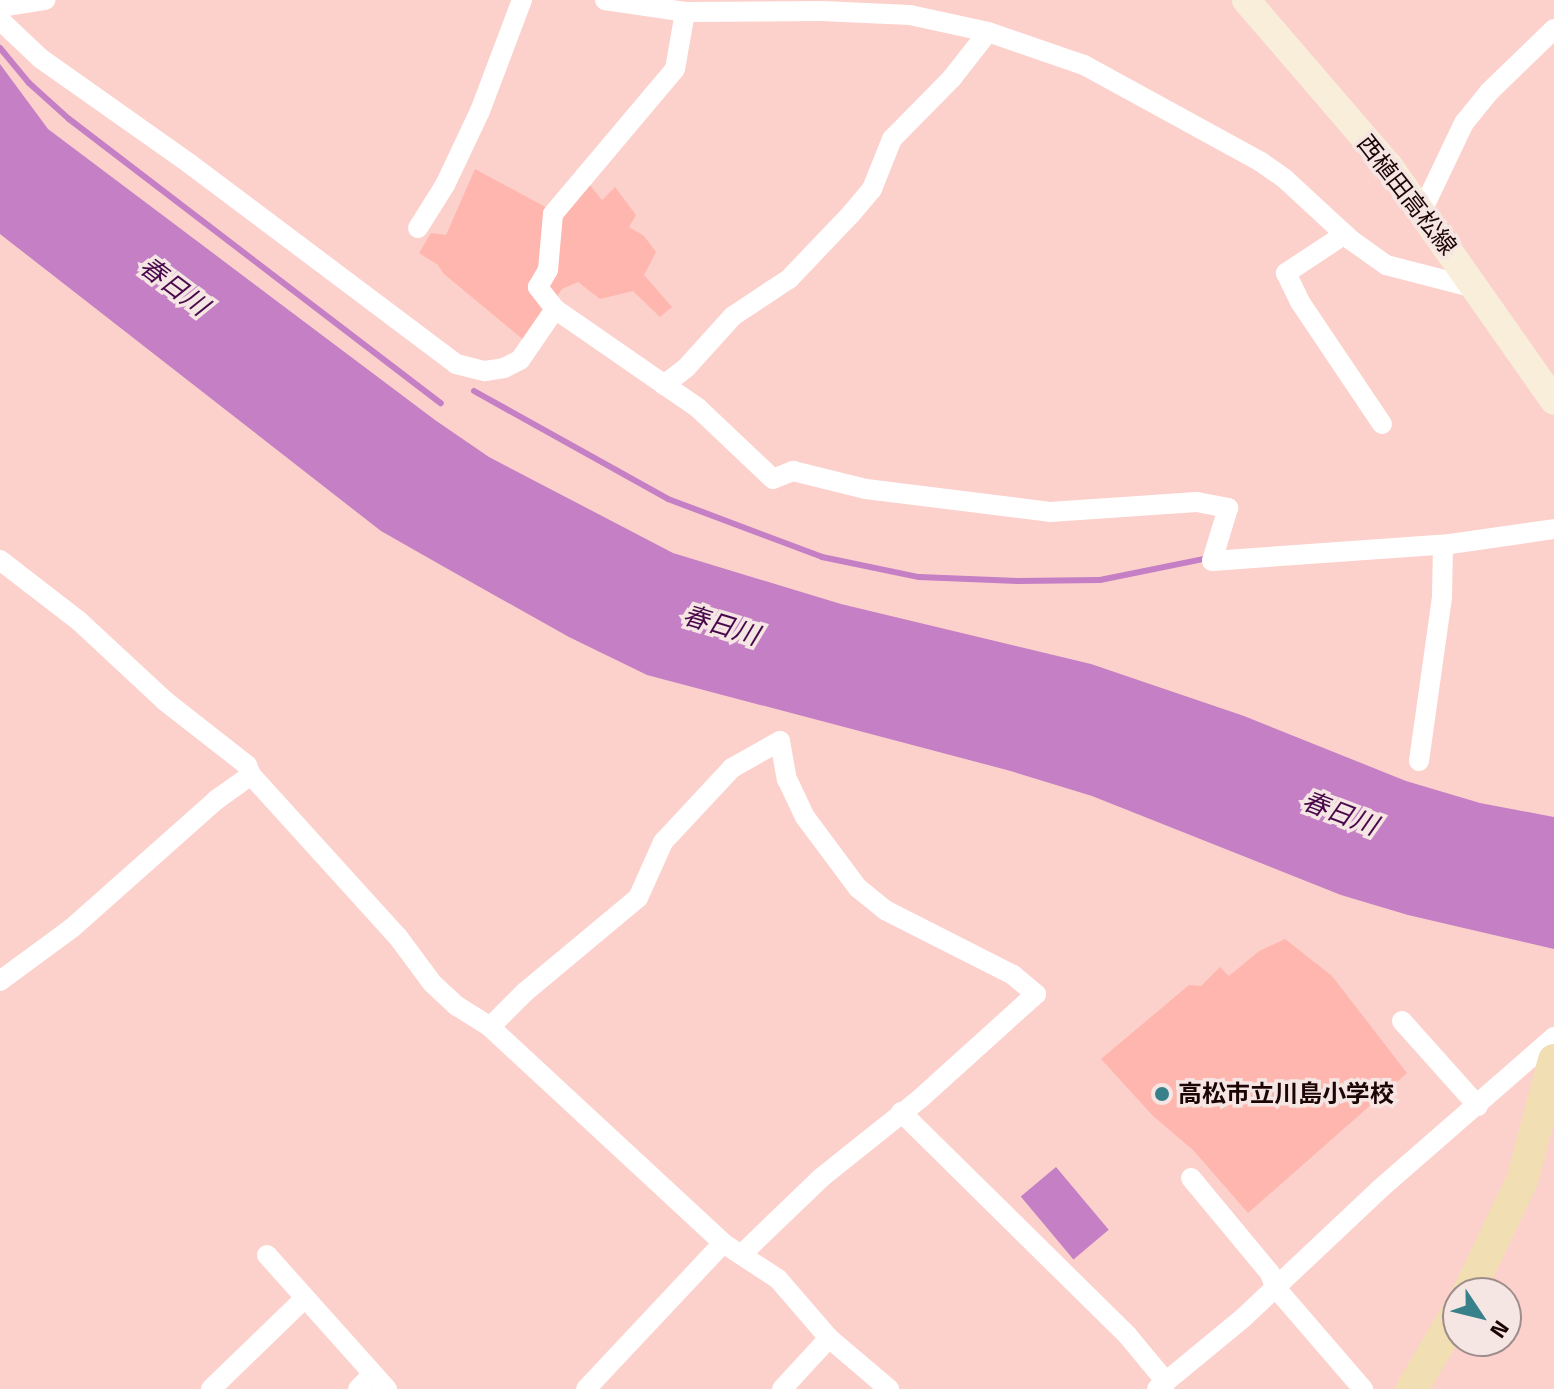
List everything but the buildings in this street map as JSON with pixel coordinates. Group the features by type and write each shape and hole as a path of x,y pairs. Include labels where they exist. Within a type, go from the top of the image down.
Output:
{"main road":[{"name":"西植田高松線","path":"1246,0 1389,166 1554,401"},
{"path":"1476,1277 1522,1181 1554,1060"},
{"path":"1412,1389 1442,1338"}],"street":[{"path":"0,7 45,0"},
{"path":"418,228 445,185 480,111 522,0"},
{"path":"605,0 685,12 911,8 988,32 1084,65 1261,162 1386,265 1475,288"},
{"path":"685,12 675,69 553,214 548,270 538,287 555,309 698,408 773,479 793,471 866,489 1050,512 1197,502 1228,508 1212,561 1443,545 1554,529"},
{"path":"0,20 40,58 190,164 456,364 485,371 520,360 555,309"},
{"path":"1422,211 1464,123 1488,93 1554,29"},
{"path":"664,385 686,368 733,316 789,279 851,214 872,189 892,139 952,78 988,32"},
{"path":"1345,234 1286,273 1300,302 1382,424"},
{"path":"1419,761 1442,597 1443,545"},
{"path":"0,560 79,621 165,701 247,765 251,775 398,937 432,983 457,1006 490,1027 723,1243 778,1279 829,1338 889,1389"},
{"path":"490,1027 525,992 638,898 663,842 732,768 780,741 787,779 805,817 858,888 885,910 1013,975 1036,994 921,1098 822,1177 741,1255"},
{"path":"0,981 72,928 216,800 251,775"},
{"path":"1402,1021 1478,1106"},
{"path":"901,1112 1128,1336 1162,1385 1554,1037"},
{"path":"1191,1178 1270,1273 1275,1287 1363,1389"},
{"path":"586,1389 723,1243"},
{"path":"267,1255 380,1382 358,1389"},
{"path":"211,1389 305,1298"},
{"path":"782,1389 829,1338"}],"shaded area":[{"path":"475,169 562,216 588,183 602,200 615,187 636,215 629,227 644,236 656,252 644,275 672,307 660,317 633,291 600,299 578,282 562,289 526,342 444,274 438,265 419,253 431,233 446,235"},
{"path":"1285,939 1332,976 1407,1073 1248,1213 1193,1150 1153,1116 1101,1059 1189,985 1201,986 1220,967 1229,976 1259,951"}],"water":[{"name":"春日川","path":"0,64 48,129 435,420 489,457 673,553 841,604 1091,664 1244,716 1406,781 1480,803 1554,817 1554,949 1408,915 1341,895 1092,796 1007,770 647,675 569,637 381,531 0,234"},
{"path":"1056,1167 1109,1230 1073,1259 1021,1197"}],"waterway":[{"path":"0,48 29,83 69,119 441,403"},
{"path":"474,391 668,499 822,557 919,577 1018,581 1100,580 1203,559"}],"place":[{"name":"高松市立川島小学校","path":"1162,1094"}]}
